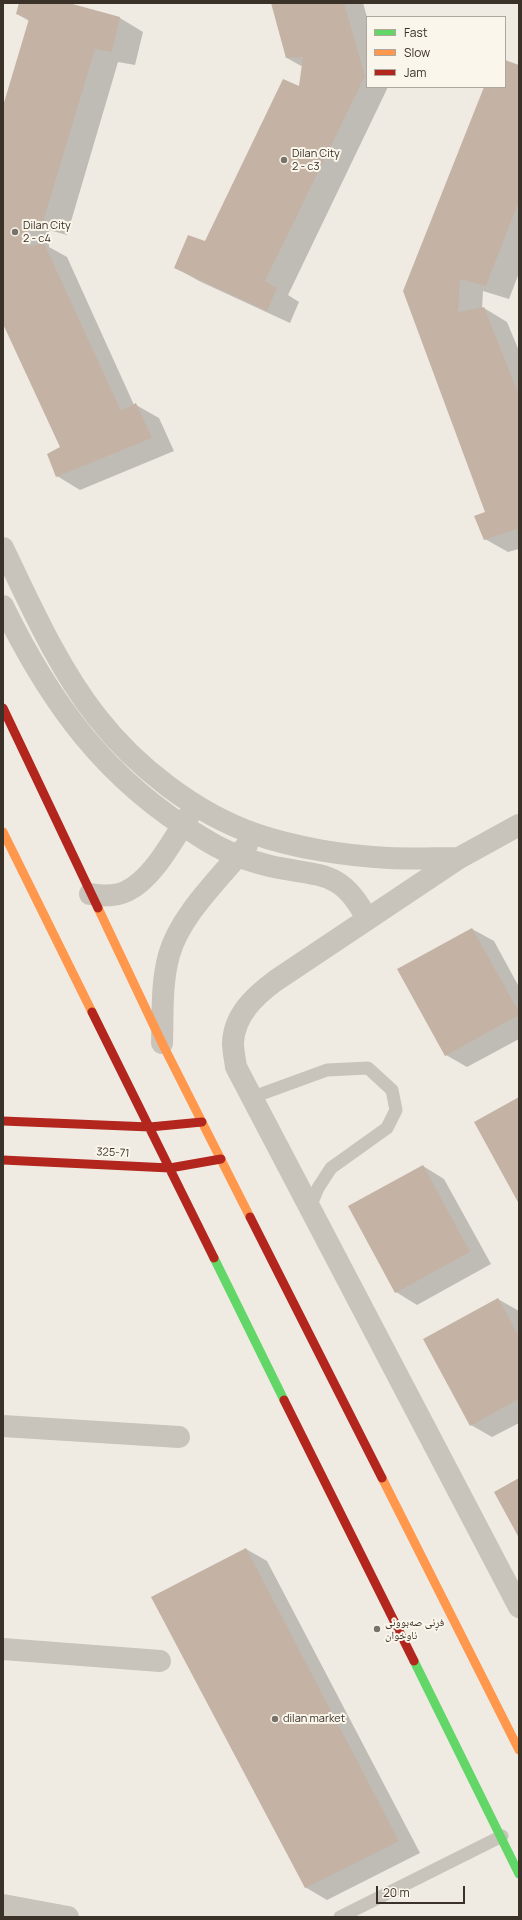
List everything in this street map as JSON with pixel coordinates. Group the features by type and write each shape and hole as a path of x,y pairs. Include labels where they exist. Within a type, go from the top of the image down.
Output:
{"main road":[{"path":"3,708 162,1044 519,1750"},
{"path":"3,832 170,1168 507,1837 519,1874"},
{"path":"3,1121 150,1127 202,1122"},
{"name":"325-71","path":"3,1160 170,1168 221,1159"}],"street":[{"path":"3,548 37,617 71,679 96,716 125,750 159,780 215,816 256,835 299,846 343,853 388,858 459,858"},
{"path":"3,606 51,694 79,732 110,766 144,798 218,848 271,866 327,876 344,886 358,901 368,919"},
{"path":"51,694 71,679"},
{"path":"90,894 108,896 114,895 126,892 141,883 153,869 196,804"},
{"path":"519,825 459,858 270,984 255,996 240,1017 233,1042 236,1067 519,1607"},
{"path":"162,1044 164,983 170,954 182,926 256,835"},
{"path":"3,1426 180,1437"},
{"path":"3,1649 160,1661"},
{"path":"3,1905 68,1917"}],"lane":[{"path":"253,1097 327,1070 368,1068 392,1090 396,1110 387,1128 331,1168 318,1188 310,1207"},
{"path":"340,1917 507,1837"}],"building":[{"name":"Dilan City 2 - c4","path":"19,3 69,3 120,17 112,52 95,49 43,222 26,218 27,247 44,243 121,411 136,403 152,438 56,477 47,454 60,447 3,324 3,106 29,19 16,14"},
{"name":"Dilan City 2 - c3","path":"271,3 344,3 365,76 265,281 277,288 267,311 174,268 188,235 205,241 283,79 299,86 303,57 286,58"},
{"path":"506,60 519,65 519,201 486,286 460,279 458,312 484,307 519,395 519,528 484,540 474,516 485,512 403,291 484,88 506,88"},
{"path":"472,928 519,1012 519,1015 445,1056 397,969"},
{"path":"519,1097 519,1204 474,1122"},
{"path":"423,1165 470,1252 395,1293 348,1206"},
{"path":"498,1298 519,1337 519,1399 470,1426 423,1339"},
{"path":"519,1478 519,1538 494,1492"},
{"name":"dilan market","path":"246,1548 399,1841 305,1888 151,1597"}],"traffic: fast":[{"path":"214,1258 284,1400"},
{"path":"414,1661 519,1874"}],"traffic: slow":[{"path":"3,832 92,1012"},
{"path":"98,908 162,1043 250,1217"},
{"path":"382,1478 519,1750"}],"traffic: jam":[{"path":"3,708 98,908"},
{"path":"92,1012 214,1258"},
{"path":"3,1121 150,1127 202,1122"},
{"path":"3,1160 170,1168 221,1159"},
{"path":"250,1217 382,1478"},
{"path":"284,1400 414,1661"}],"place":[{"name":"Dilan City 2 - c3","path":"284,160"},
{"name":"Dilan City 2 - c4","path":"15,232"},
{"name":"فڕنی صەبوونی ناوخوان","path":"377,1629"},
{"name":"dilan market","path":"275,1719"}]}
